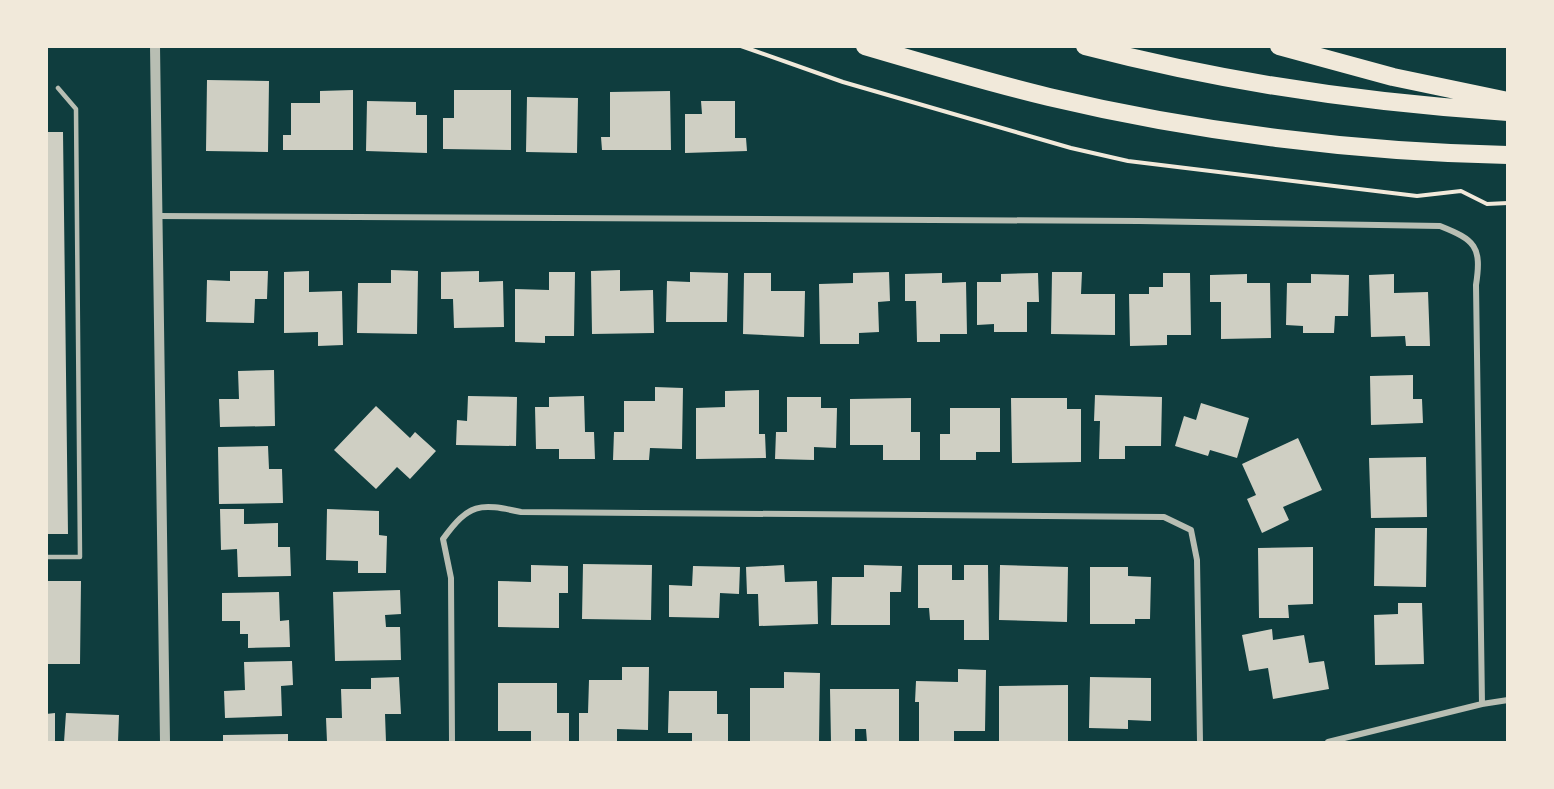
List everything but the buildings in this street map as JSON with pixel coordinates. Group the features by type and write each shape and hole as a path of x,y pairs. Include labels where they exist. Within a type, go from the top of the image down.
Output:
{"highway":[{"path":"865,46 947,71 1048,97 1182,124 1351,145 1440,153 1508,155"},
{"path":"1085,46 1242,82 1376,101 1508,112"},
{"path":"1279,46 1423,84 1508,101"}],"street":[{"path":"155,46 165,742"},
{"path":"157,216 1440,226 1467,237 1480,260 1476,285 1482,704"},
{"path":"453,742 452,578 443,539 459,518 487,505 521,512 1164,517 1191,530 1197,560 1200,742"},
{"path":"1328,742 1482,704 1508,700"}],"lane":[{"path":"46,557 80,557 76,109 58,88"}],"path":[{"path":"741,46 911,102 1071,148 1128,161 1418,196 1461,191 1487,204 1508,203"}]}
